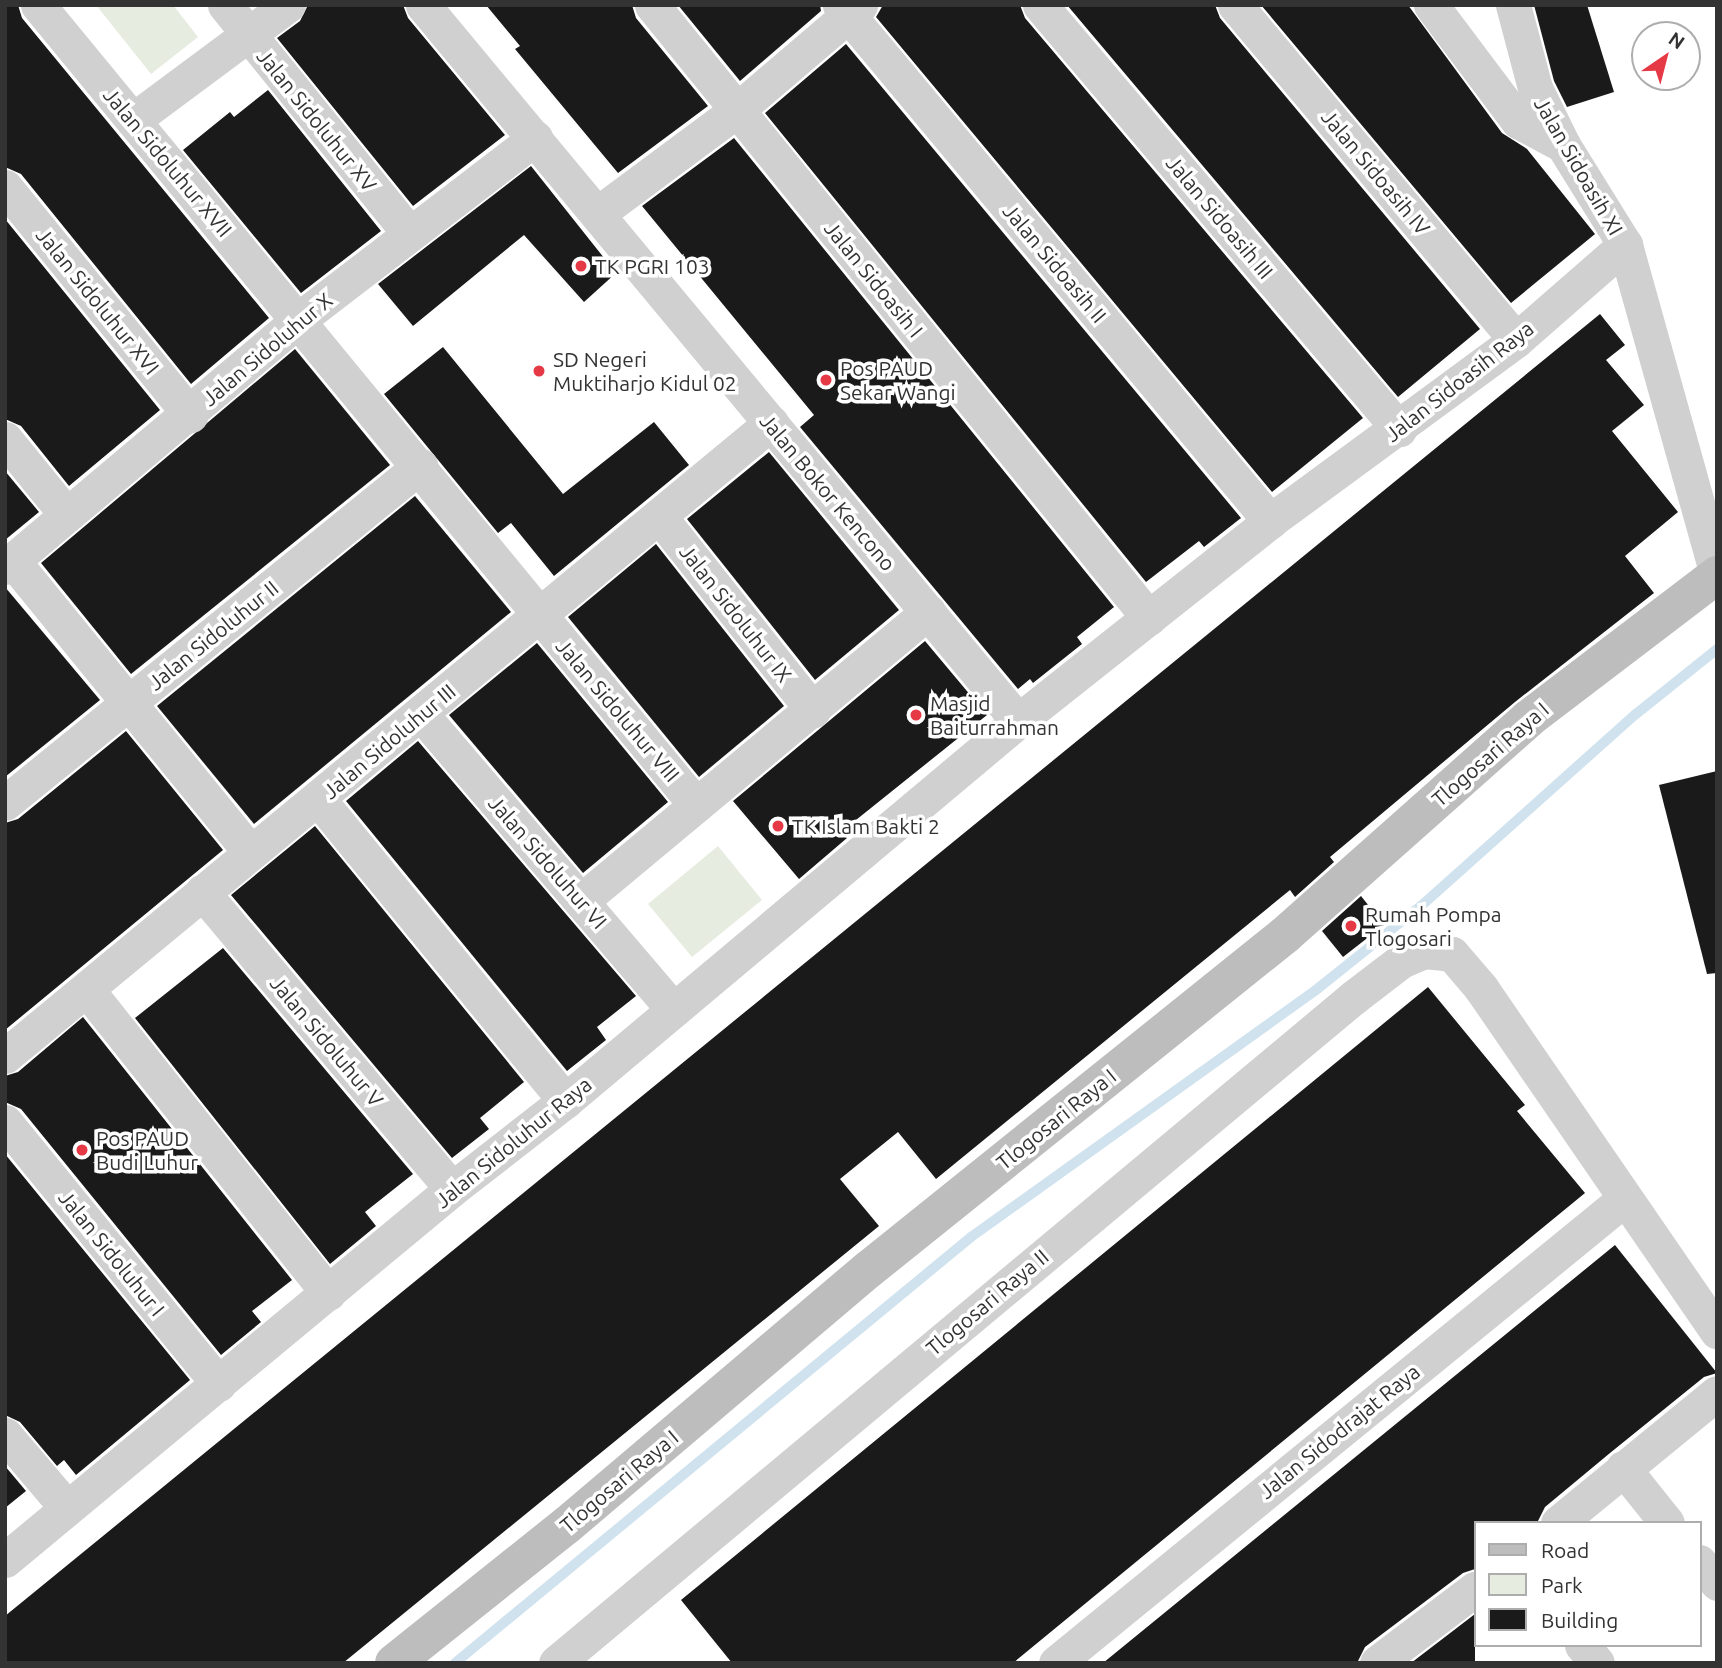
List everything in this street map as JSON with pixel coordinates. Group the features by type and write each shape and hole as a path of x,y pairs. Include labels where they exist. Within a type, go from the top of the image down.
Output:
{"street":[{"name":"Jalan Sidoluhur XVII","path":"38,5 420,466"},
{"name":"Jalan Sidoluhur XV","path":"225,5 410,234"},
{"path":"134,120 288,5"},
{"name":"Jalan Bokor Kencono","path":"424,5 1018,721"},
{"name":"Jalan Sidoasih I","path":"652,5 1149,618"},
{"name":"Jalan Sidoasih III","path":"1040,5 1399,429"},
{"name":"Jalan Sidoasih IV","path":"1235,5 1516,340"},
{"path":"1431,5 1518,121 1563,145"},
{"name":"Jalan Sidoasih XI","path":"1513,5 1535,88 1563,145 1625,245"},
{"path":"597,214 737,110 849,8"},
{"name":"Jalan Sidoasih II","path":"849,8 1270,521"},
{"name":"Jalan Sidoluhur X","path":"9,564 66,514 190,415 298,320 535,138"},
{"name":"Jalan Sidoluhur XVI","path":"5,187 190,415"},
{"path":"1625,245 1717,575"},
{"name":"Jalan Sidoasih Raya","path":"1018,721 1270,521 1399,429 1516,340 1625,245"},
{"name":"Jalan Sidoluhur III","path":"5,1056 88,991 250,852 319,800 771,423"},
{"path":"5,439 66,514"},
{"name":"Jalan Sidoluhur VIII","path":"420,466 696,805"},
{"name":"Jalan Sidoluhur II","path":"5,803 420,466"},
{"name":"Jalan Sidoluhur IX","path":"659,516 813,710"},
{"path":"9,564 130,703 250,852"},
{"name":"Tlogosari Raya I","path":"394,1663 567,1525 869,1269 1285,934 1528,719 1717,575"},
{"path":"581,901 928,612"},
{"name":"Jalan Sidoluhur VI","path":"421,714 674,1010"},
{"name":"Jalan Sidoluhur Raya","path":"5,1560 452,1189 565,1101 1018,721"},
{"path":"319,800 565,1101"},
{"name":"Jalan Sidoluhur V","path":"202,892 452,1189"},
{"name":"Tlogosari Raya II","path":"556,1663 1354,997 1401,961 1424,951 1452,954 1481,988 1623,1200"},
{"path":"88,991 328,1293"},
{"name":"Jalan Sidoluhur I","path":"5,1122 219,1384"},
{"path":"1623,1200 1717,1332"},
{"name":"Jalan Sidodrajat Raya","path":"1056,1663 1623,1200"},
{"path":"1560,1521 1717,1393"},
{"path":"5,1435 66,1507"},
{"path":"1623,1468 1665,1521"},
{"path":"1701,1564 1717,1583"},
{"path":"1394,1657 1474,1589"},
{"path":"1585,1647 1597,1663"}],"green space":[{"path":"96,5 173,5 198,37 151,74"},
{"path":"718,846 762,900 692,957 648,904"}],"building":[{"path":"5,5 18,5 22,18 269,318 191,384 21,174 5,167"},
{"path":"308,5 403,5 408,18 505,135 413,206 277,38 300,21"},
{"path":"486,5 632,5 636,18 708,106 618,173 515,49 520,46"},
{"path":"678,5 820,5 821,11 740,81"},
{"path":"883,5 1020,5 1025,18 1363,418 1272,492 876,17"},
{"path":"1067,5 1215,5 1220,18 1480,329 1398,397"},
{"path":"1261,5 1408,5 1502,133 1527,149 1595,234 1511,303"},
{"path":"1534,5 1587,5 1614,92 1567,107 1554,81"},
{"path":"846,44 1241,518 1204,547 1199,541 1146,582 765,113"},
{"path":"268,90 381,231 301,293 183,150 230,112 234,117"},
{"path":"734,138 1114,607 1077,637 1082,644 1033,683 1030,679 1018,689 800,427 814,415 642,206"},
{"path":"531,166 616,273 584,302 524,235 413,326 378,284"},
{"path":"5,219 160,410 69,486 21,426 5,419"},
{"path":"1600,314 1625,345 1606,360 1644,405 1612,431 1678,512 1625,556 1654,593 1515,702 1330,857 1334,862 1295,897 1290,890 936,1179 898,1132 840,1179 879,1226 343,1663 5,1663 5,1616"},
{"path":"443,347 563,494 654,422 689,465 554,576 511,523 498,533 384,394"},
{"path":"295,349 390,465 131,674 41,563"},
{"path":"769,452 899,610 815,680 687,519"},
{"path":"5,471 39,512 5,540"},
{"path":"415,496 511,612 254,824 157,706"},
{"path":"656,544 784,706 699,777 568,617"},
{"path":"5,587 100,700 5,777"},
{"path":"925,641 987,715 841,832 847,838 799,879 733,801"},
{"path":"537,643 668,802 583,873 449,715"},
{"path":"126,731 223,850 5,1030 5,823 18,819"},
{"path":"418,741 636,996 597,1027 606,1040 567,1071 346,801"},
{"path":"1717,771 1717,973 1707,974 1659,785"},
{"path":"315,826 524,1082 480,1118 489,1129 452,1158 231,895"},
{"name":"Rumah Pompa Tlogosari","path":"1361,896 1384,925 1343,957 1322,931"},
{"path":"223,948 413,1174 365,1212 376,1226 330,1264 135,1018"},
{"path":"1428,987 1525,1105 1517,1111 1585,1193 1013,1663 732,1663 681,1600"},
{"path":"83,1017 292,1280 252,1311 261,1322 221,1355 21,1109 5,1102 5,1076 18,1072"},
{"path":"5,1154 190,1380 76,1475 64,1460 57,1466 20,1422 5,1415"},
{"path":"1615,1245 1717,1373 1704,1377 1610,1453 1545,1507 1538,1521 1474,1521 1474,1569 1463,1573 1365,1647 1357,1663 1103,1663"},
{"path":"5,1466 26,1491 5,1508"},
{"path":"1474,1615 1475,1663 1411,1663"}],"waterway":[{"path":"455,1663 971,1237 1316,990 1421,906 1636,714 1717,649"}],"place":[{"name":"TK PGRI 103","path":"581,266"},
{"name":"SD Negeri Muktiharjo Kidul 02","path":"539,371"},
{"name":"Pos PAUD Sekar Wangi","path":"826,380"},
{"name":"Masjid Baiturrahman","path":"916,715"},
{"name":"TK Islam Bakti 2","path":"778,826"},
{"name":"Rumah Pompa Tlogosari","path":"1351,926"},
{"name":"Pos PAUD Budi Luhur","path":"82,1150"}]}
